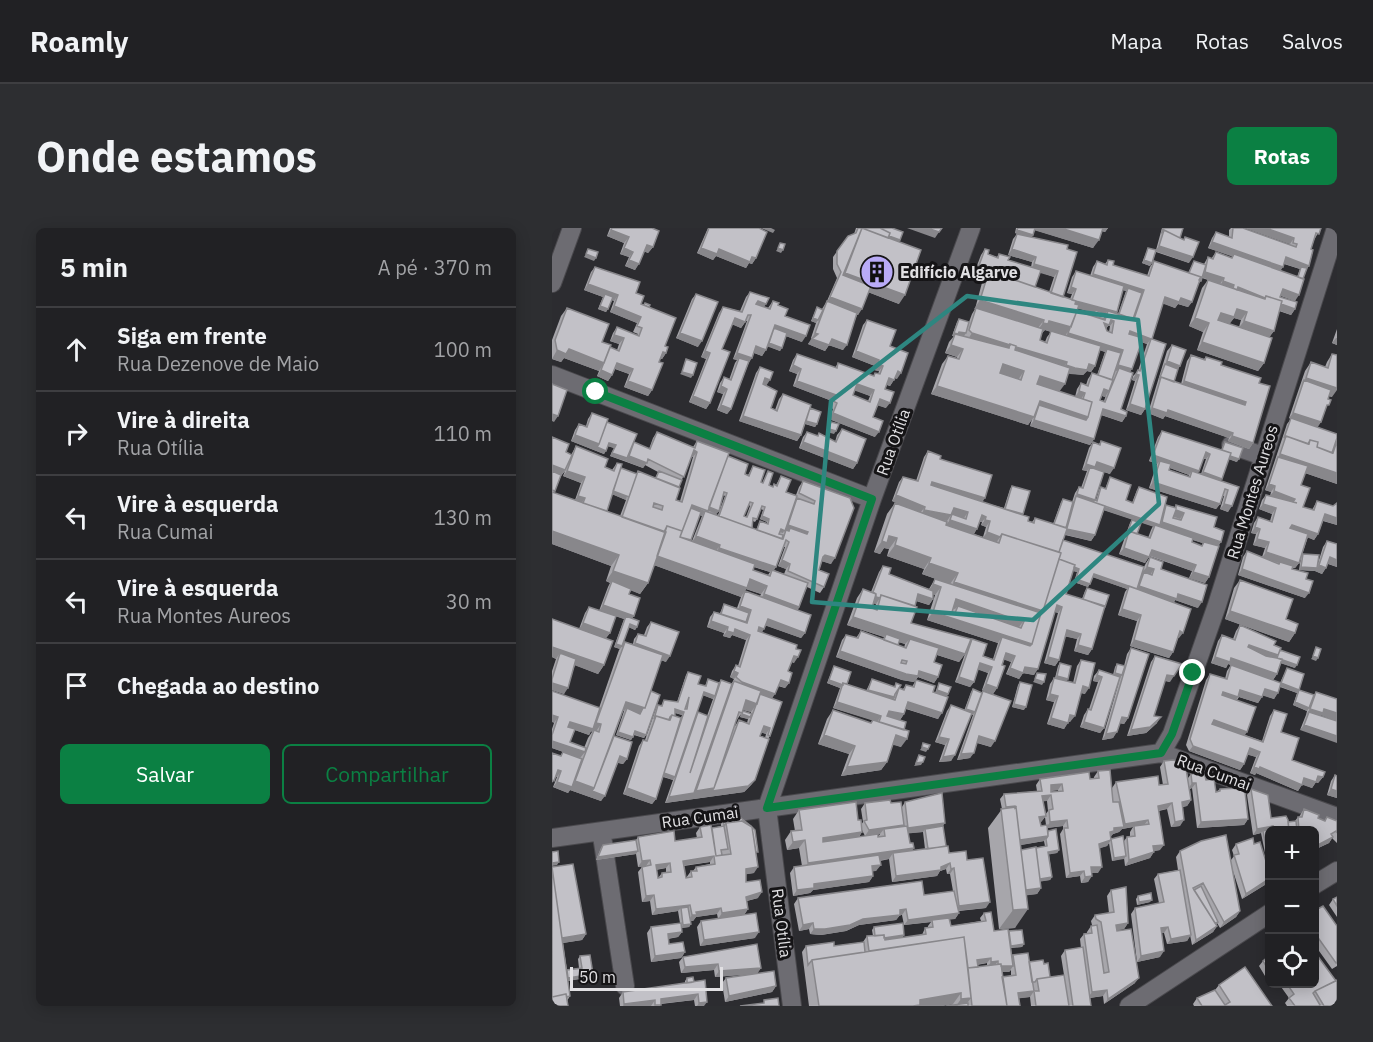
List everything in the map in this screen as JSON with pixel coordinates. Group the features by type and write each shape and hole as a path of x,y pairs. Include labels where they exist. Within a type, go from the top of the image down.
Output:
{"street":[{"path":"552,283 572,228"},
{"name":"Rua Otília","path":"792,1006 767,808 872,499 971,228"},
{"name":"Rua Montes Aureos","path":"1161,753 1172,734 1213,616 1336,228"},
{"path":"552,375 872,499"},
{"path":"1231,445 1263,456"},
{"name":"Rua Cumai","path":"552,838 1161,753 1337,817"},
{"path":"601,831 625,986"},
{"path":"1319,882 1337,871"},
{"path":"1129,1006 1265,916"}],"highlighted area":[{"path":"967,296 1138,320 1159,504 1033,620 812,602 831,401"}],"building":[{"path":"612,228 652,228 659,231 653,247 647,245 639,264 629,260 633,252 624,248 629,237 611,230"},
{"path":"709,228 759,228 767,232 756,258 752,257 750,262 719,249 717,254 701,248"},
{"path":"858,228 862,228 843,275 871,286 862,309 830,297 841,272 837,264 837,251 848,236 856,233"},
{"path":"862,228 880,228 890,233 888,238"},
{"name":"Edifício Algarve","path":"862,228 921,250 905,295 845,273"},
{"path":"880,228 892,228 903,232 900,240 889,236 890,233"},
{"path":"927,228 942,228 939,232"},
{"path":"1018,228 1035,228 1033,235 1017,230"},
{"path":"1061,228 1103,228 1099,240"},
{"path":"1163,228 1183,228 1180,238 1164,230 1162,232"},
{"path":"1233,228 1243,228 1296,247 1297,244 1293,243 1294,238 1266,228 1321,228 1319,234 1316,233 1309,266 1286,257 1283,267 1212,242 1216,232 1232,238"},
{"path":"1164,230 1184,240 1185,237 1199,242 1193,257 1159,246"},
{"path":"1017,234 1068,245 1067,249 1077,252 1063,297 1051,293 1058,271 1034,264 1036,257 1012,249"},
{"path":"780,243 785,244 783,250 778,248"},
{"path":"1148,248 1156,250 1152,263 1144,260"},
{"path":"588,249 598,252 596,258 586,254"},
{"path":"985,249 989,250 988,254 998,258 999,254 1010,257 1008,260 1041,270 1035,287 989,271 987,274 977,271"},
{"path":"1216,252 1232,258 1234,254 1304,279 1299,295 1283,289 1280,297 1297,302 1295,309 1281,304 1282,301 1266,296 1265,298 1238,287 1237,290 1233,288 1234,285 1223,281 1224,278 1205,272 1208,257 1213,259"},
{"path":"1108,260 1114,261 1113,265 1149,276 1154,261 1201,277 1192,302 1181,298 1179,302 1165,297 1152,339 1166,344 1145,409 1130,404 1139,375 1136,374 1138,370 1140,371 1151,339 1130,331 1129,334 1143,338 1132,369 1118,365 1123,350 1068,333 1077,311 1105,320 1108,311 1134,319 1144,290 1093,274 1097,261 1107,265","holes":["1111,320 1114,321 1112,333 1107,331 1104,323 1109,325"]},
{"path":"1194,261 1206,265 1201,281 1199,280 1201,277 1189,273"},
{"path":"595,267 640,282 636,293 644,296 641,304 676,318 665,346 668,347 666,353 663,352 659,362 663,363 652,390 628,381 633,369 617,363 612,375 601,370 610,347 619,351 624,338 614,335 617,327 639,336 642,328 637,326 641,317 614,306 618,295 588,284"},
{"path":"1301,267 1307,268 1303,279 1298,277"},
{"path":"989,271 1076,301 1075,304 1079,305 1071,327 1049,321 1048,324 1043,323 1044,320 980,300"},
{"path":"1076,271 1124,286 1117,312 1072,300 1076,289 1071,287"},
{"path":"1208,280 1265,299 1266,296 1282,301 1274,331 1244,321 1247,312 1237,309 1234,317 1221,313 1218,320 1272,338 1264,363 1202,342 1209,323 1195,318"},
{"path":"1128,288 1142,293 1133,319 1119,314"},
{"path":"750,292 769,298 766,304 758,301 756,304 770,309 773,301 779,303 778,305 788,309 785,316 810,325 806,336 775,325 766,350 756,346 752,358 737,353 751,315 748,315 745,322 735,318 722,349 730,352 710,403 693,396 710,353 705,351 723,307 742,312"},
{"path":"605,294 613,297 608,309 600,306"},
{"path":"696,294 718,302 702,341 680,333"},
{"path":"827,301 857,313 847,345 832,339 829,345 812,339 818,334 815,333"},
{"path":"817,307 823,310 818,320 813,318"},
{"path":"567,308 609,324 602,342 611,345 604,363 569,349 566,354 557,350 555,340"},
{"path":"976,308 1043,329 1040,340 1047,343 1051,331 1101,346 1095,366 1089,364 1087,370 1075,368 1066,365 1067,362 972,333 969,330"},
{"path":"1095,310 1106,314 1104,319 1094,316"},
{"path":"959,319 969,322 966,333 954,333"},
{"path":"867,320 896,330 890,346 908,353 901,373 898,371 894,380 889,378 885,389 894,392 890,403 880,399 873,417 883,421 879,432 833,413 837,403 833,401 836,395 797,381 801,369 793,365 797,354 837,368 838,363 874,376 875,373 880,374 883,366 878,364 879,360 856,351","holes":["857,384 874,390 870,402 853,395"]},
{"path":"774,328 787,333 782,348 769,343"},
{"path":"955,334 1009,348 1010,344 1016,346 1015,350 1070,368 1065,384 1040,376 1037,384 1092,402 1088,417 1040,401 1034,417 937,386 948,356 959,359 963,349 951,345","holes":["1003,364 1024,371 1021,380 1000,373"]},
{"path":"1172,345 1186,350 1180,366 1167,361"},
{"path":"1107,349 1121,353 1112,380 1098,375"},
{"path":"1332,354 1337,355 1337,388 1306,378 1311,362 1328,368"},
{"path":"1191,355 1222,362 1221,365 1261,378 1259,383 1270,386 1253,443 1232,436 1233,433 1168,410 1167,413 1152,408 1161,377 1245,405 1246,402 1184,381"},
{"path":"739,358 749,361 731,409 721,405 727,389 721,386 724,377 731,380"},
{"path":"686,359 697,363 693,375 682,372"},
{"path":"1165,364 1178,369 1174,382 1161,377 1159,380"},
{"path":"760,367 773,372 770,380 765,378 763,384 777,391 771,408 777,411 783,394 811,405 801,435 743,416"},
{"path":"1119,368 1133,373 1121,409 1127,412 1126,416 1103,409 1094,439 1034,420 1039,405 1086,420 1092,402 1083,399 1085,393 1079,391 1081,383 1088,386 1092,373 1113,380 1109,391 1104,389 1100,400 1105,402"},
{"path":"1304,380 1331,390 1328,399 1331,400 1321,422 1293,413"},
{"path":"552,384 567,390 558,416 552,414"},
{"path":"810,408 821,412 817,424 806,421"},
{"path":"592,413 608,419 599,444 575,435 579,424 587,427"},
{"path":"1291,418 1337,434 1332,453 1317,447 1318,442 1310,440 1308,444 1286,436 1284,438"},
{"path":"607,422 637,434 627,458 612,453 616,445 609,443 606,451 597,447"},
{"path":"831,422 839,424 836,431 829,429"},
{"path":"842,429 866,439 857,463 803,442 807,432 818,436 819,433 836,442"},
{"path":"1162,431 1231,453 1222,479 1203,472 1210,454 1206,452 1199,471 1153,455"},
{"path":"657,432 695,448 697,441 729,453 708,511 692,505 681,534 682,531 667,526 664,532 622,517 638,471 680,488 676,500 682,502 697,452 694,450 684,477 648,459 647,463 629,456 634,442 650,449","holes":["654,503 663,506 662,510 653,507"]},
{"path":"1286,436 1309,444 1310,440 1318,442 1317,447 1333,453 1337,441 1337,473 1280,454"},
{"path":"552,437 569,444 566,452 572,455 565,470 552,465"},
{"path":"1101,441 1121,448 1114,468 1097,462 1095,467 1086,464 1093,442 1100,445"},
{"path":"1225,442 1243,448 1239,459 1222,450"},
{"path":"576,446 608,459 605,467 614,471 617,463 622,464 607,511 583,503 585,498 578,496 585,477 567,471"},
{"path":"928,451 941,456 940,459 992,475 985,498 932,482 931,485 1029,517 1028,521 1034,523 1035,518 1067,528 1076,496 1105,506 1095,535 1067,529 1059,552 1002,534 1000,537 987,532 990,521 985,520 986,517 982,515 977,529 950,520 952,514 966,519 968,512 954,508 951,515 924,510 925,507 896,495 903,477 918,481"},
{"path":"728,456 748,464 745,474 749,476 753,466 765,470 761,482 763,483 768,471 773,473 769,485 773,487 774,484 777,486 781,476 791,480 786,492 797,496 785,531 781,529 779,534 783,535 782,539 757,530 760,521 768,524 769,519 762,516 765,507 762,506 757,519 753,518 752,528 719,516 727,493 724,492 719,511 709,507","holes":["750,502 753,503 747,517 744,516"]},
{"path":"1278,457 1308,466 1301,485 1310,488 1303,507 1314,510 1317,501 1333,506 1337,503 1337,518 1325,514 1318,534 1292,525 1290,528 1308,534 1299,563 1266,552 1269,542 1257,539 1260,529 1255,527 1258,517 1272,522 1276,508 1263,504 1266,495 1293,502 1295,499 1274,491 1275,486 1269,484"},
{"path":"1160,461 1171,464 1169,470 1190,477 1192,471 1239,487 1232,506 1224,504 1228,490 1225,489 1220,504 1153,482"},
{"path":"1090,467 1104,472 1095,500 1077,494 1079,487 1083,488"},
{"path":"621,468 637,474 629,497 613,491"},
{"path":"552,471 561,475 555,491 552,490"},
{"path":"659,471 682,480 679,487 656,478"},
{"path":"1110,477 1131,485 1126,500 1133,503 1139,487 1167,497 1160,525 1093,502 1097,501 1101,487 1106,489"},
{"path":"803,481 850,498 854,508 835,558 825,555 823,557 819,570 829,574 824,587 788,571 790,564 782,560 789,542 786,540 776,567 719,548 720,545 696,536 705,511 783,539 786,530 789,531 790,528 807,534 808,532 788,525 797,498 814,504 815,501 799,493"},
{"path":"1012,486 1030,491 1023,514 1005,509"},
{"path":"552,492 666,532 648,583 613,571 619,555 552,531"},
{"path":"1063,499 1073,502 1066,528 1054,524"},
{"path":"895,503 947,522 946,525 999,543 1002,534 1061,553 1043,611 954,582 958,573 929,563 931,558 895,545 897,538 889,536 887,543 882,541"},
{"path":"1166,505 1176,508 1176,505 1217,517 1214,527 1224,531 1221,542 1162,522","holes":["1176,510 1184,513 1181,520 1173,518"]},
{"path":"691,508 701,512 691,540 680,537"},
{"path":"1132,520 1141,523 1137,534 1129,531 1127,534"},
{"path":"1155,525 1193,538 1192,542 1202,546 1204,542 1219,546 1209,577 1193,572 1196,565 1152,550 1149,557 1124,548 1129,531 1150,538"},
{"path":"667,526 682,531 680,537 755,564 753,570 770,576 772,570 808,583 799,607 764,594 767,586 750,579 747,588 657,556"},
{"path":"1063,540 1144,567 1137,589 1094,574 1090,584 1076,579 1079,569 1059,559"},
{"path":"1327,541 1337,544 1337,560 1330,557 1326,568 1319,565"},
{"path":"1247,551 1308,573 1306,579 1313,581 1309,593 1242,569"},
{"path":"1303,554 1319,555 1317,568 1301,567"},
{"path":"1150,557 1163,562 1161,569 1207,585 1202,602 1178,594 1177,599 1139,586 1144,572 1152,575 1154,569 1147,567"},
{"path":"1059,559 1075,565 1066,594 1105,606 1092,649 1078,645 1081,634 1067,630 1059,660 1048,657 1062,607 1057,605 1038,669 1025,667 1023,673 1010,668 1015,656 1006,653 1002,665 1005,666 997,688 986,684 992,667 980,663 974,682 959,677 972,639 987,644 983,656 994,660 1002,637 1030,646 1032,644"},
{"path":"883,566 891,568 889,574 933,591 933,599 918,594 915,606 881,595 880,598 876,597 873,592"},
{"path":"935,579 1041,613 1032,644 933,612 941,587 933,584","holes":["956,599 1020,621 1021,618 1025,619 1021,628 958,606 955,613 952,612"]},
{"path":"1240,580 1293,599 1286,619 1298,624 1295,633 1230,611"},
{"path":"612,581 631,589 629,594 640,598 634,616 603,605"},
{"path":"1129,586 1191,609 1183,633 1180,631 1173,652 1134,640 1141,615 1122,609"},
{"path":"1087,588 1109,595 1105,607 1083,599"},
{"path":"863,589 876,594 872,608 877,610 881,595 917,607 911,623 971,639 965,654 853,617"},
{"path":"745,591 811,615 805,633 768,619 764,629 759,627 758,631 797,645 796,649 801,650 798,657 794,656 788,671 792,673 789,683 781,680 775,694 742,682 736,677 738,673 734,671 736,665 740,667 750,635 735,629 734,633 727,631 728,627 711,621 714,612 747,623 751,610 740,606"},
{"path":"724,604 749,613 746,622 721,614"},
{"path":"589,607 616,616 610,633 583,623"},
{"path":"626,616 639,621 637,627 630,624 622,646 616,644"},
{"path":"552,619 613,641 604,665 552,647"},
{"path":"651,622 679,632 670,656 635,643 638,634 646,636"},
{"path":"1240,625 1276,641 1274,645 1281,648 1278,655 1249,645 1248,647 1266,656 1282,659 1277,674 1231,658 1230,662 1215,657 1222,635 1235,640"},
{"path":"861,631 906,648 910,639 939,648 934,662 942,665 938,677 919,671 918,676 906,674 840,651 846,635 858,638"},
{"path":"886,634 900,639 898,645 884,640"},
{"path":"625,642 663,655 645,708 626,702 594,788 575,781 594,730 599,732 601,724 596,723"},
{"path":"1316,647 1321,649 1318,658 1313,656"},
{"path":"1131,648 1149,654 1128,718 1122,717 1117,732 1106,734"},
{"path":"1280,650 1300,657 1297,665 1277,658"},
{"path":"560,653 576,659 568,688 552,683"},
{"path":"1155,656 1182,664 1174,676 1167,675 1154,716 1161,717 1150,727 1131,730"},
{"path":"1081,660 1095,663 1089,688 1083,686 1075,716 1070,715 1068,723 1051,718 1058,696 1050,694 1054,678 1075,683"},
{"path":"1060,663 1071,666 1068,679 1057,676"},
{"path":"1117,664 1125,666 1122,675 1115,673"},
{"path":"1231,665 1281,683 1278,693 1265,689 1262,697 1240,690 1238,697 1223,692 1222,695 1256,707 1247,732 1214,720 1212,724 1263,742 1274,710 1287,714 1281,732 1299,738 1292,760 1325,772 1323,777 1318,776 1316,782 1304,778 1302,785 1260,767 1259,769 1254,767 1260,752 1250,748 1244,764 1193,746 1190,739 1210,674 1227,679"},
{"path":"834,666 851,672 847,684 843,683 843,685 829,680"},
{"path":"1287,668 1304,674 1299,690 1281,683"},
{"path":"1099,670 1120,677 1104,728 1084,722 1088,709 1091,710 1102,677 1097,675"},
{"path":"688,672 701,676 698,684 706,686 708,679 719,683 715,696 704,692 675,777 664,773 684,712 675,709 675,716 672,715 669,720 656,716 654,719 658,705 662,706 664,700 678,702"},
{"path":"1037,673 1046,674 1044,682 1035,679"},
{"path":"872,679 895,687 896,683 901,685 894,697 868,690"},
{"path":"721,680 732,684 694,793 669,797 698,712 708,716 690,773"},
{"path":"916,680 935,686 933,692 948,697 942,713 908,702 904,714 889,711 887,716 906,722 904,730 879,722 881,716 837,702 843,683 895,700 899,688 904,690 906,685 914,687"},
{"path":"734,681 761,691 757,704 746,700 742,713 739,712 714,788 696,791"},
{"path":"1020,682 1032,685 1026,707 1014,704"},
{"path":"939,683 951,687 948,694 937,690"},
{"path":"973,689 982,693 975,712 966,709"},
{"path":"1299,690 1314,695 1309,708 1295,702"},
{"path":"552,691 600,708 593,729 570,722 568,727 575,729 570,742 586,748 585,752 552,741 558,717 552,715"},
{"path":"651,691 660,695 646,735 635,731 633,737 618,732 627,708 640,714 645,708"},
{"path":"983,691 1011,701 995,741 979,736 974,753 961,754"},
{"path":"1316,692 1337,699 1337,713 1324,709 1323,713 1310,709"},
{"path":"760,694 782,702 770,736 768,735 770,728 764,726 760,736 769,739 755,780 748,786 712,791 739,720 749,724"},
{"path":"951,705 972,713 955,755 943,757 949,739 939,737"},
{"path":"833,710 871,723 873,720 909,731 907,739 896,735 887,762 847,767 855,746 824,735"},
{"path":"743,711 752,714 750,717 742,714"},
{"path":"1309,712 1337,721 1337,736 1304,725"},
{"path":"672,715 681,718 656,799 627,788 643,740 647,741 656,716 670,720"},
{"path":"614,736 632,742 627,759 620,756 605,796 592,791"},
{"path":"923,743 930,745 928,749 922,747"},
{"path":"563,752 582,759 572,787 557,782 561,771 558,770 554,781 552,780 552,753 561,756"},
{"path":"919,755 925,757 923,762 916,763"},
{"path":"1173,760 1189,764 1190,768 1186,769 1191,800 1182,802 1184,820 1175,822 1172,803 1158,806 1164,845 1153,846 1154,852 1129,860 1127,837 1135,836 1134,826 1149,824 1148,820 1125,824 1116,782 1158,776 1159,785 1168,784 1164,761"},
{"path":"1110,770 1113,802 1119,802 1124,827 1114,828 1114,831 1110,832 1111,840 1099,844 1102,867 1091,867 1092,876 1085,877 1084,871 1070,873 1064,828 1068,828 1067,820 1050,822 1049,810 1053,809 1051,795 1042,796 1046,816 1039,817 1041,826 1047,825 1048,836 1020,840 1016,807 1006,807 1004,794 1042,791 1040,779 1089,772 1090,779 1099,778 1098,771","holes":["1062,784 1063,791 1051,792 1051,785"]},
{"path":"1204,772 1206,780 1214,779 1216,792 1220,789 1240,788 1245,792 1248,819 1201,822 1196,783 1192,783 1191,774"},
{"path":"1335,775 1337,776 1337,791 1331,789"},
{"path":"1251,789 1268,795 1271,818 1286,816 1288,820 1289,826 1265,826 1257,829"},
{"path":"942,793 945,823 908,828 905,802"},
{"path":"890,800 891,803 901,802 904,825 869,830 864,821 867,820 865,803"},
{"path":"856,802 862,832 823,838 823,842 878,834 878,837 885,836 884,829 907,826 910,843 913,843 914,848 808,863 805,840 793,842 791,831 802,830 799,810"},
{"path":"1016,807 1028,909 1013,910 1001,809"},
{"path":"1304,809 1319,815 1318,818 1325,821 1327,817 1337,821 1337,833 1336,831 1331,834 1333,837 1319,844 1319,826 1299,826 1298,817 1302,817"},
{"path":"741,818 751,826 742,821 726,823 724,826 723,821"},
{"path":"742,821 752,827 758,867 746,869 746,882 760,880 762,892 746,897 748,909 722,913 721,908 696,912 697,915 692,915 690,905 656,909 654,895 646,896 642,867 651,865 650,860 642,861 638,837 674,831 675,841 702,837 700,827 711,825 716,856 731,854 726,823","holes":["714,856 715,864 696,867 697,871 691,871 692,877 686,878 683,861","670,863 671,872 662,873 662,877 658,878 656,865"]},
{"path":"1296,821 1296,826 1288,826 1288,822"},
{"path":"724,826 728,849 721,850 722,855 716,856 712,828"},
{"path":"943,826 946,846 928,849 925,829"},
{"path":"752,827 755,830 758,852 756,852"},
{"path":"1056,829 1059,850 1048,852 1052,877 1040,879 1036,848 1047,846 1048,831"},
{"path":"1226,835 1240,911 1224,922 1203,883 1193,888 1217,926 1196,940 1180,851 1201,841"},
{"path":"1123,836 1126,856 1114,858 1111,839"},
{"path":"1253,838 1254,844 1260,842 1265,858 1265,882 1246,894 1234,855 1239,854 1236,844"},
{"path":"636,840 638,851 598,857 603,845"},
{"path":"948,846 949,853 966,851 967,860 983,858 990,902 959,906 954,868 951,869 950,863 941,867 941,870 896,876 893,853"},
{"path":"1036,847 1041,888 1026,890 1021,850"},
{"path":"558,851 559,862 552,863 552,852"},
{"path":"879,855 881,865 872,866 873,876 814,884 814,888 797,890 794,867"},
{"path":"573,864 586,934 562,938 552,867"},
{"path":"552,867 570,996 567,997 566,994 552,997"},
{"path":"1180,870 1191,935 1171,939 1168,927 1161,928 1164,951 1141,956 1135,908 1164,902 1158,874"},
{"path":"922,881 924,895 954,891 959,913 908,920 906,909 900,910 900,915 863,919 850,925 825,929 814,929 813,923 803,925 798,898"},
{"path":"1201,886 1218,922 1215,923 1194,890"},
{"path":"1126,887 1128,923 1116,925 1117,931 1131,929 1139,978 1108,999 1107,990 1092,992 1084,934 1092,933 1091,926 1097,925 1104,973 1109,972 1101,922 1096,919 1095,915 1114,912 1111,890"},
{"path":"1151,893 1152,900 1139,902 1138,896"},
{"path":"1323,906 1337,926 1337,963 1319,939 1319,908"},
{"path":"688,907 691,924 683,925 681,908"},
{"path":"991,912 994,931 1008,929 1013,966 1001,966 998,961 991,962 991,958 977,960 978,967 968,968 964,937 869,951 867,936 884,935 885,940 926,934 925,928 933,927 932,920 949,918 951,926 986,921 984,913"},
{"path":"756,913 759,932 704,940 701,921"},
{"path":"681,923 682,932 668,934 669,944 683,942 685,952 655,956 651,927"},
{"path":"903,923 904,935 884,938 884,935 875,936 874,927"},
{"path":"1022,930 1024,944 1011,946 1009,931"},
{"path":"964,937 971,998 961,999 961,993 920,1000 920,1005 913,1006 819,1006 812,960"},
{"path":"834,942 834,946 864,942 865,952 812,960 808,965 806,946"},
{"path":"757,944 761,968 719,971 718,964 685,967 683,957"},
{"path":"1083,947 1091,1006 1073,1006 1065,950"},
{"path":"1028,953 1034,991 1018,993 1020,1006 1007,1006 1002,977 1016,975 1013,955"},
{"path":"590,955 593,974 568,978 567,970 582,968 580,956"},
{"path":"1319,958 1336,981 1313,993 1320,1005 1295,1006 1289,998 1294,994 1290,988 1319,988"},
{"path":"1043,960 1044,964 1048,963 1050,977 1032,982 1029,962"},
{"path":"1001,964 1007,1006 972,1006 968,968"},
{"path":"1245,967 1272,1006 1202,1006 1197,998 1215,990 1225,1005 1230,1002 1219,985"},
{"path":"774,971 776,986 729,996 726,978"},
{"path":"1064,975 1069,1006 1036,1006 1034,991 1039,991 1037,979"},
{"path":"693,977 694,982 687,983 687,978"},
{"path":"705,980 707,1002 699,1003 698,994 661,999 661,1005 655,1005 655,1000 624,1004 623,992"},
{"path":"1337,980 1337,1006 1324,1006 1315,991"},
{"path":"566,994 568,1006 552,1006 552,997"},
{"path":"778,998 779,1006 740,1006 764,1003 764,1000"},
{"path":"968,1003 968,1006 946,1006"}],"place":[{"name":"Edifício Algarve","path":"877,272"}],"route":[{"path":"596,392 872,499 767,808 1161,753 1172,734 1193,673"}]}
